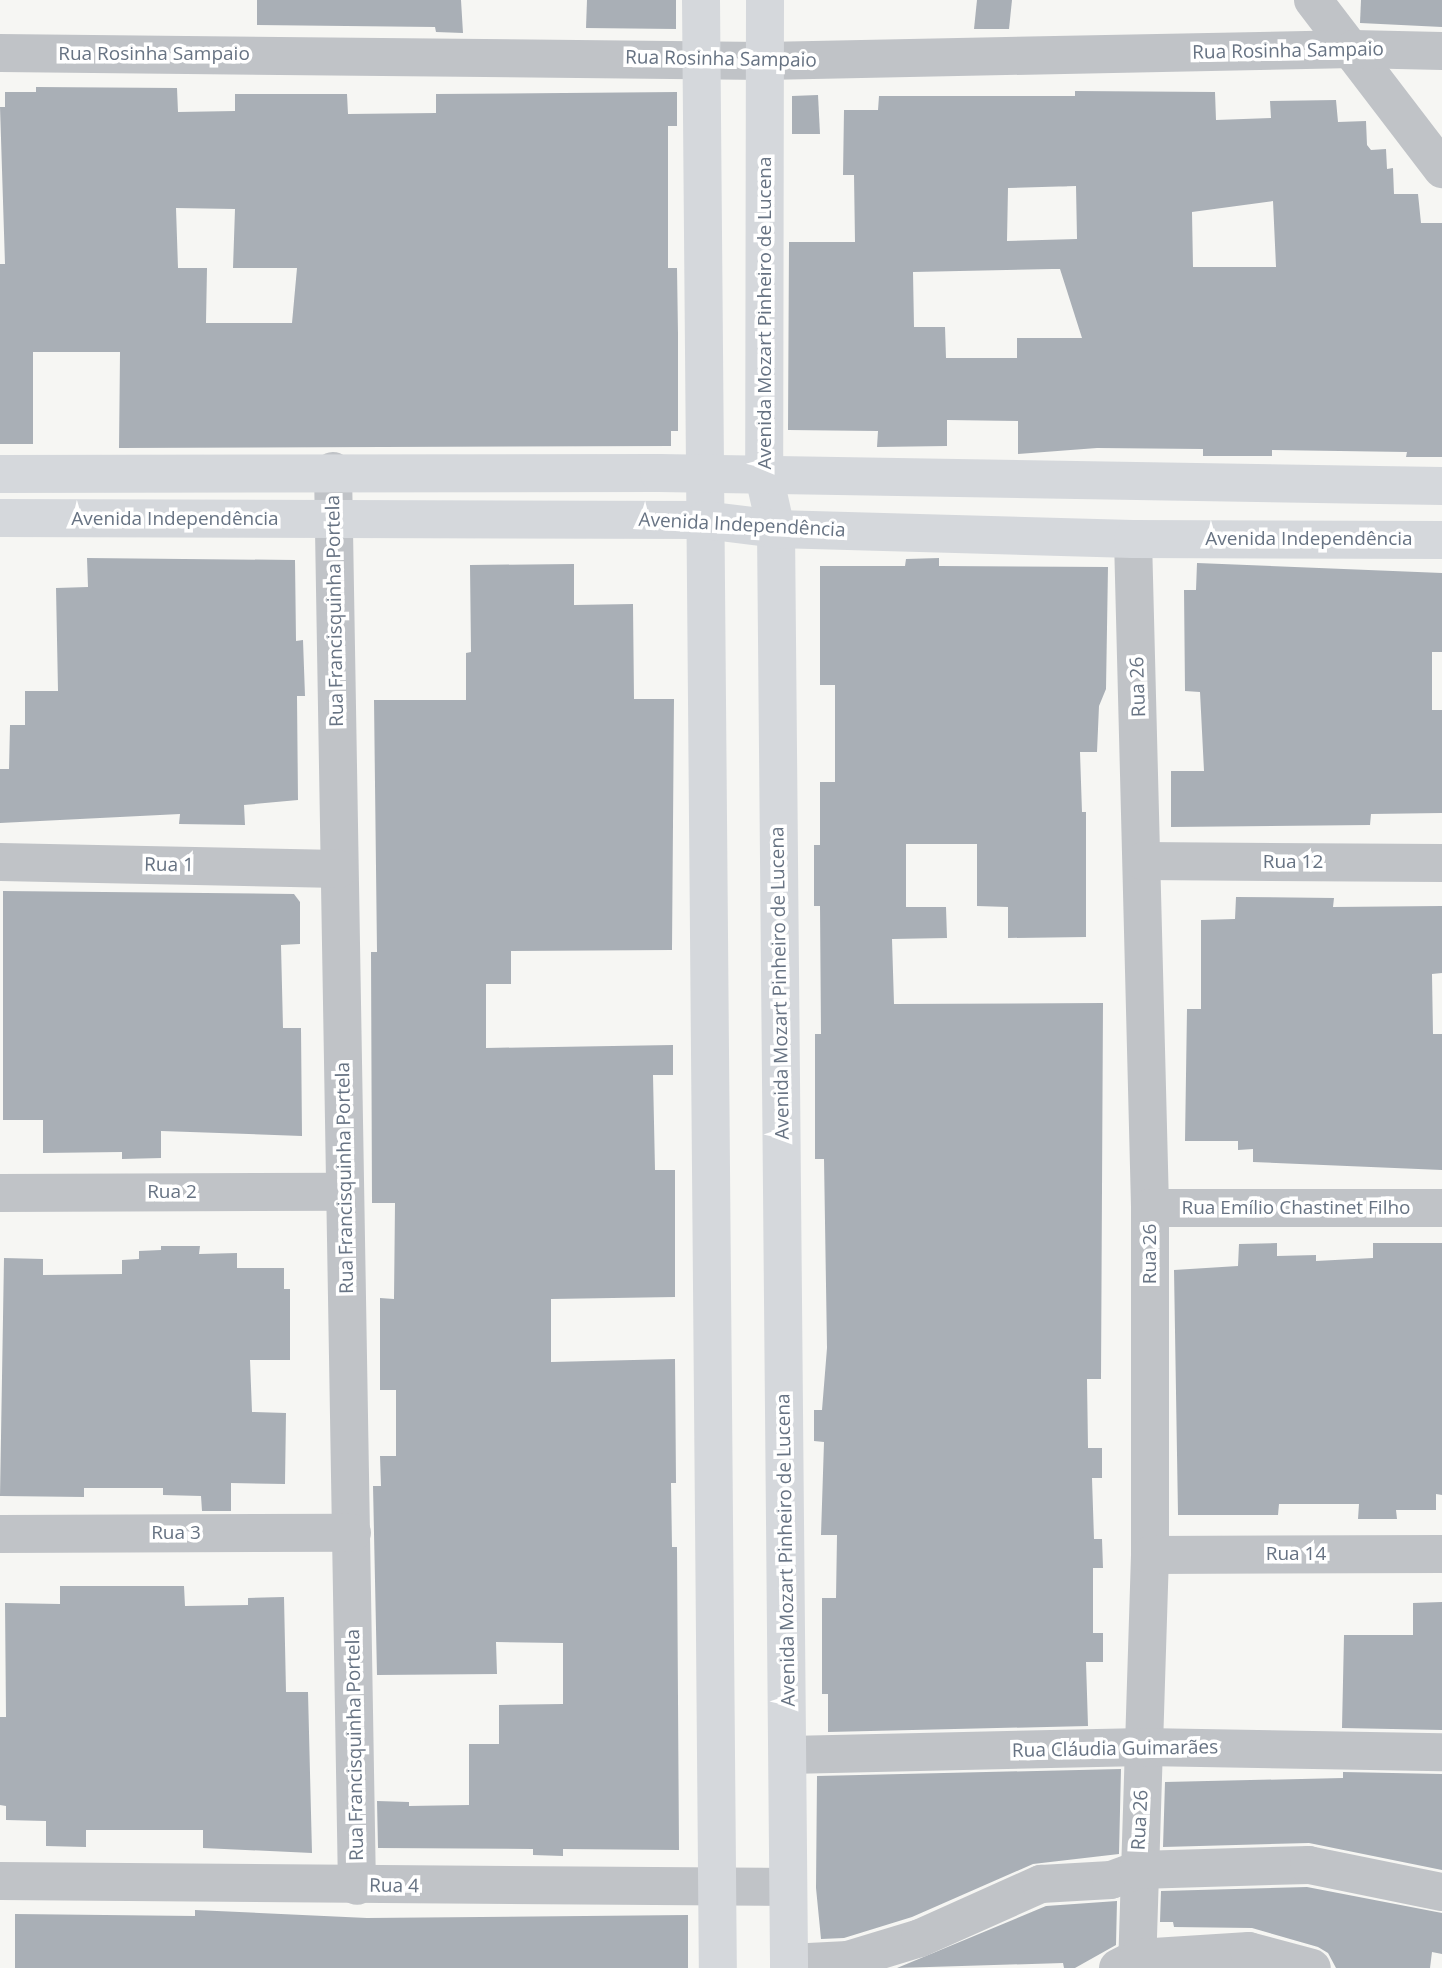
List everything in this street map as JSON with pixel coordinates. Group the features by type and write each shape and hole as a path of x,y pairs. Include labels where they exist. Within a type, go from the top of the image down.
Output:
{"main road":[{"path":"701,0 718,1968"},
{"name":"Avenida Mozart Pinheiro de Lucena","path":"765,0 764,476 776,528 789,1966"},
{"path":"0,474 333,471 703,474 1442,486"},
{"name":"Avenida Independência","path":"0,517 704,520 776,528 1133,539 1442,540"}],"street":[{"path":"1313,0 1354,49 1442,169"},
{"name":"Rua Rosinha Sampaio","path":"0,53 765,61 1354,49 1442,51"},
{"name":"Rua Francisquinha Portela","path":"333,471 357,1886"},
{"name":"Rua 26","path":"1133,539 1150,1208 1150,1555 1133,1965"},
{"name":"Rua 12","path":"1143,861 1442,863"},
{"name":"Rua 1","path":"0,862 339,869"},
{"name":"Rua 2","path":"0,1193 345,1192"},
{"name":"Rua Emílio Chastinet Filho","path":"1150,1208 1442,1208"},
{"name":"Rua 3","path":"0,1534 352,1533"},
{"name":"Rua 14","path":"1150,1555 1442,1554"},
{"name":"Rua Cláudia Guimarães","path":"789,1755 1144,1747 1442,1752"},
{"path":"789,1966 848,1959 920,1938 1041,1884 1111,1880 1138,1870 1309,1865 1442,1892"},
{"name":"Rua 4","path":"0,1881 718,1889 789,1886"},
{"path":"1133,1965 1249,1951 1312,1968"}],"building":[{"path":"257,0 461,0 463,33 436,32 435,27 257,25"},
{"path":"587,0 676,0 676,29 586,28"},
{"path":"977,0 1012,0 1009,29 974,29"},
{"path":"1361,0 1442,0 1442,27 1360,23"},
{"path":"36,87 177,88 178,112 235,111 235,94 347,94 348,114 436,113 436,94 677,92 677,126 668,126 668,268 677,268 678,334 678,431 671,431 671,446 119,448 120,352 33,352 33,444 0,444 0,264 5,264 0,107 5,107 5,92 36,92","holes":["176,208 235,209 233,268 297,268 292,323 206,323 207,268 178,268"]},
{"path":"1075,91 1215,92 1216,120 1271,118 1270,101 1336,100 1338,122 1366,121 1367,145 1371,150 1386,149 1387,169 1393,168 1394,194 1418,194 1421,223 1442,223 1442,457 1406,457 1407,452 1272,450 1272,456 1203,456 1203,449 1097,448 1018,454 1018,421 947,420 947,446 877,447 878,431 788,430 789,242 855,242 854,175 843,175 844,110 878,110 879,96 1075,96","holes":["1076,186 1077,239 1007,241 1008,188","1273,201 1276,267 1193,267 1192,212","1060,269 1082,338 1017,338 1017,358 946,358 945,327 914,327 913,272"]},
{"path":"818,95 820,134 792,134 792,96"},
{"path":"87,558 295,560 296,641 303,640 305,696 297,696 298,800 244,805 245,825 179,824 180,814 0,823 0,769 9,769 10,725 25,725 25,691 58,691 56,588 88,587"},
{"path":"939,558 939,566 1108,567 1106,689 1099,706 1097,752 1080,752 1082,812 1086,812 1086,937 1008,938 1008,907 977,906 977,844 906,844 906,907 946,907 947,938 892,939 894,1004 1103,1003 1101,1379 1087,1379 1088,1448 1102,1448 1102,1478 1092,1478 1094,1539 1102,1539 1103,1568 1093,1568 1093,1633 1103,1633 1103,1662 1086,1662 1088,1726 828,1732 828,1694 822,1694 822,1598 836,1598 837,1535 821,1535 824,1442 814,1441 814,1410 822,1410 827,1348 824,1159 815,1159 815,1034 821,1034 820,906 814,906 814,845 820,845 820,782 835,782 835,685 820,685 820,566 905,566 906,559"},
{"path":"1197,563 1442,573 1442,652 1432,652 1432,710 1442,710 1442,813 1371,814 1370,825 1171,827 1171,771 1204,771 1200,692 1185,691 1184,590 1196,590"},
{"path":"574,564 574,605 633,604 634,699 674,699 672,950 511,951 511,984 486,984 486,1048 673,1045 673,1075 653,1075 655,1170 675,1170 675,1297 551,1299 551,1362 675,1359 676,1483 671,1483 672,1547 677,1547 679,1850 563,1849 563,1856 533,1855 533,1849 378,1848 377,1801 409,1802 409,1806 469,1805 469,1744 499,1744 499,1705 563,1704 563,1643 496,1642 497,1674 377,1675 373,1486 381,1486 380,1456 396,1456 396,1390 380,1390 380,1298 394,1299 395,1203 372,1203 371,952 377,952 374,700 466,700 466,653 471,652 470,565"},
{"path":"3,891 294,894 300,902 300,944 281,945 283,1028 301,1028 302,1136 161,1131 161,1158 122,1159 122,1152 43,1153 43,1120 3,1120"},
{"path":"1236,897 1334,898 1333,907 1442,906 1442,973 1432,974 1433,1034 1442,1034 1442,1170 1253,1162 1253,1149 1238,1150 1238,1141 1185,1141 1187,1009 1201,1009 1201,920 1235,919"},
{"path":"1277,1243 1277,1256 1316,1255 1316,1261 1373,1258 1373,1243 1442,1243 1442,1495 1436,1494 1436,1510 1396,1510 1397,1519 1358,1519 1359,1504 1279,1504 1278,1515 1178,1515 1174,1270 1238,1266 1239,1244"},
{"path":"161,1246 200,1246 199,1254 237,1253 237,1268 284,1268 284,1289 290,1289 290,1360 250,1360 252,1412 286,1413 285,1484 231,1483 231,1511 202,1511 201,1496 163,1495 163,1488 84,1488 84,1497 0,1496 4,1258 43,1259 43,1275 122,1274 122,1260 139,1259 139,1251 161,1250"},
{"path":"60,1586 184,1586 185,1606 248,1605 248,1598 284,1597 286,1692 308,1692 312,1853 203,1848 203,1830 86,1830 86,1847 46,1846 46,1821 6,1820 6,1806 0,1805 0,1717 6,1717 5,1603 60,1604"},
{"path":"1442,1602 1442,1730 1342,1728 1344,1635 1413,1635 1413,1603"},
{"path":"1121,1769 1119,1854 1033,1864 912,1917 844,1938 821,1939 816,1888 817,1776"},
{"path":"1343,1772 1442,1774 1442,1870 1309,1843 1163,1847 1165,1782 1343,1778"},
{"path":"1307,1887 1442,1913 1442,1954 1432,1952 1430,1968 1336,1968 1328,1953 1318,1947 1252,1928 1174,1927 1173,1922 1160,1922 1161,1891"},
{"path":"1117,1901 1116,1945 1075,1968 1064,1968 1063,1963 897,1968 1046,1906"},
{"path":"195,1910 367,1918 688,1915 688,1968 15,1968 15,1914 195,1916"}]}
